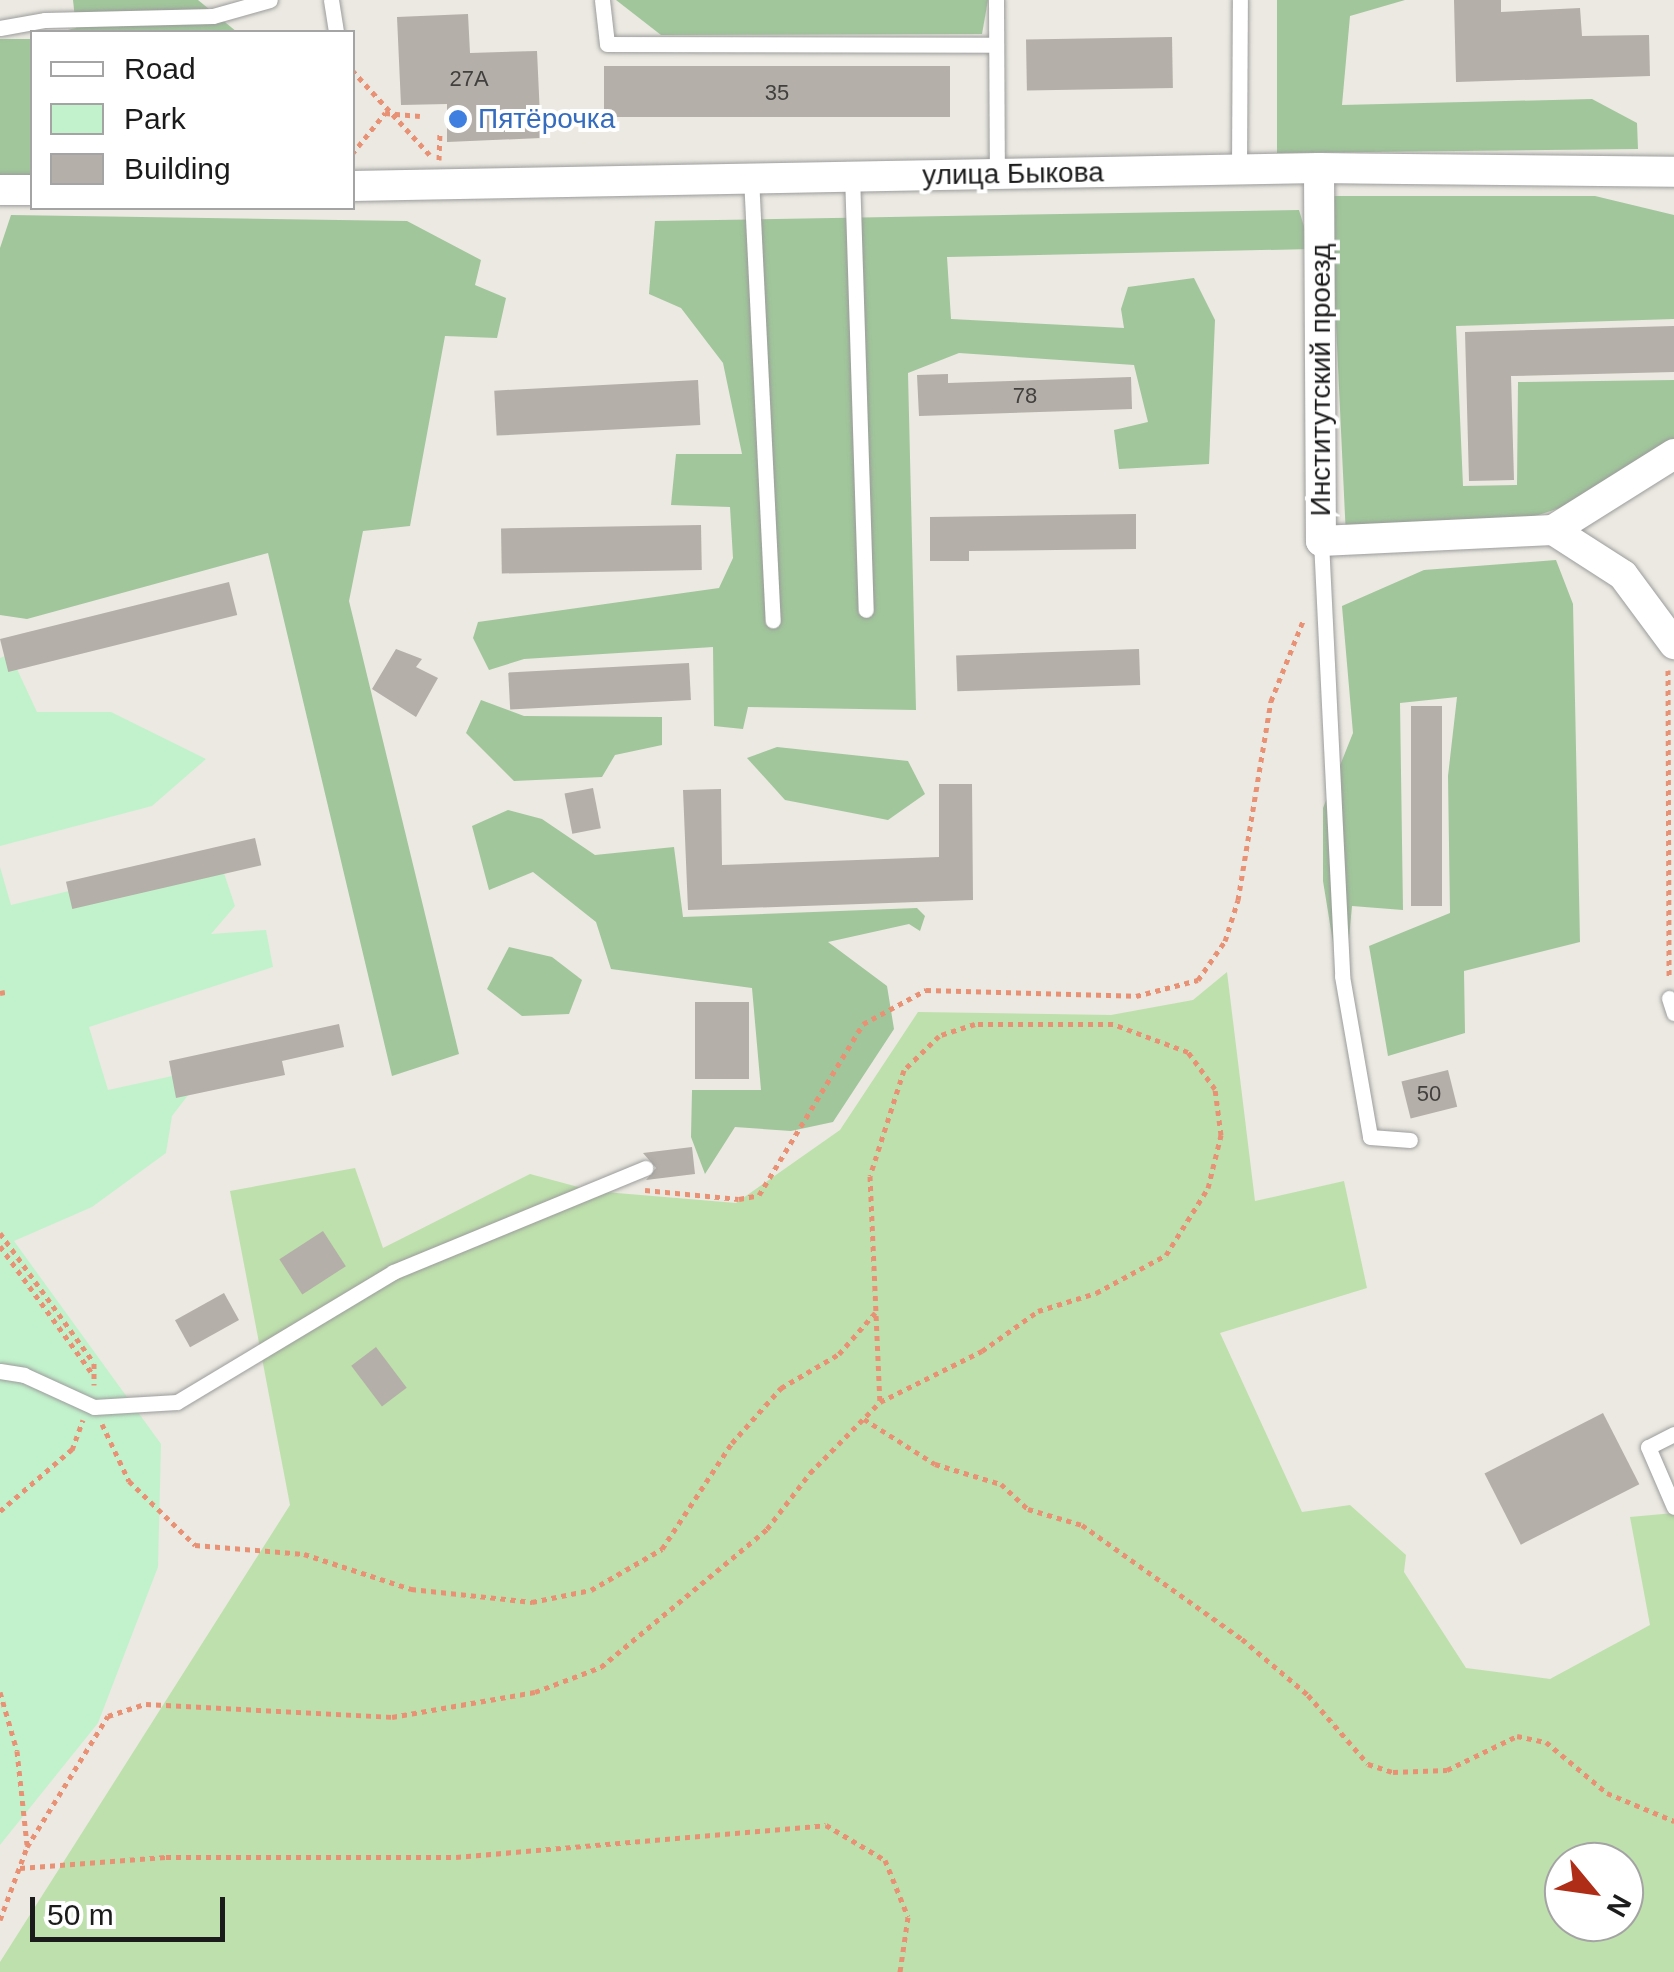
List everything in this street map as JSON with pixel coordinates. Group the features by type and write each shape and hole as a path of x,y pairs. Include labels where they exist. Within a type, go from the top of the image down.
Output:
{"street":[{"name":"улица Быкова","path":"355,186 1319,168 1674,172"},
{"name":"Институтский проезд","path":"1319,168 1322,541 1553,530"},
{"path":"0,190 30,190"},
{"path":"1671,641 1623,575 1553,530 1674,454"}],"lane":[{"path":"0,28 45,20 212,16 270,0"},
{"path":"331,0 336,30"},
{"path":"602,0 606,44 996,45"},
{"path":"996,0 997,175"},
{"path":"1239,170 1240,0"},
{"path":"45,20 62,30"},
{"path":"852,174 866,610"},
{"path":"751,177 774,620"},
{"path":"1322,541 1342,976 1370,1137 1410,1140"},
{"path":"0,1372 24,1375 92,1400 178,1402 393,1272 645,1168"},
{"path":"1674,1434 1648,1447 1674,1508"}],"path":[{"path":"355,74 386,114 439,164 440,134"},
{"path":"386,114 420,116"},
{"path":"355,150 386,114"},
{"path":"597,1186 739,1199 759,1194 863,1024 926,990 1136,996 1198,980 1225,941 1238,900 1270,701 1305,616"},
{"path":"1671,641 1672,1005"},
{"path":"0,1920 28,1847 108,1716 146,1704 204,1712 392,1716 535,1692 600,1667 767,1528 810,1472 880,1402 982,1351 1038,1312 1096,1293 1166,1254 1208,1188 1221,1135 1215,1089 1188,1052 1113,1024 1063,1020 975,1024 939,1036 904,1070 870,1176 880,1402"},
{"path":"0,1233 94,1363 94,1376 92,1400 72,1450 0,1512"},
{"path":"0,1246 94,1376"},
{"path":"92,1400 128,1481 196,1545 304,1554 412,1589 532,1602 591,1590 662,1549 732,1443 781,1388 838,1354 875,1313"},
{"path":"864,1419 935,1464 1001,1484 1028,1508 1082,1525 1242,1639 1308,1695 1368,1764 1393,1772 1447,1770 1517,1736 1546,1742 1607,1794 1674,1820"},
{"path":"0,1692 18,1751 28,1847"},
{"path":"20,1868 166,1857 456,1857 826,1825 885,1860 908,1916 900,1972"}],"green space":[{"path":"73,0 198,0 235,30 68,30 76,28"},
{"path":"616,0 988,0 982,34 661,35"},
{"path":"1277,0 1405,0 1350,16 1342,105 1592,99 1637,123 1638,149 1277,153"},
{"path":"0,39 30,39 30,177 0,177"},
{"path":"1330,196 1595,196 1674,215 1674,319 1456,326 1463,486 1517,485 1518,382 1674,380 1674,445 1566,506 1514,523 1346,537"},
{"path":"1299,210 1311,249 947,257 951,319 1124,328 1121,309 1128,287 1194,278 1215,320 1209,464 1119,469 1114,430 1148,422 1134,365 959,353 908,373 916,710 748,707 743,729 714,726 713,647 524,659 489,670 473,638 478,622 719,588 733,558 730,507 671,505 676,454 742,454 723,363 681,308 649,294 655,221"},
{"path":"11,215 407,221 481,260 475,285 506,298 497,338 445,336 410,526 363,531 349,601 459,1054 392,1076 268,553 27,619 0,615 0,248"},
{"path":"1556,560 1573,604 1580,942 1464,971 1465,1033 1388,1056 1369,946 1450,913 1448,776 1457,697 1400,703 1403,910 1352,906 1346,970 1336,961 1323,881 1323,808 1353,733 1342,606 1424,570"},
{"path":"10,654 37,712 111,712 206,759 152,806 0,846 0,658"},
{"path":"481,700 524,716 662,717 662,745 615,755 602,777 514,781 466,733"},
{"path":"777,747 908,761 925,794 888,820 785,800 747,758"},
{"path":"508,810 542,819 595,855 674,847 683,917 917,908 925,916 920,931 909,924 828,942 887,986 894,1029 833,1122 791,1131 735,1127 705,1174 691,1137 692,1090 761,1090 752,988 611,969 596,922 533,872 489,890 472,826"},
{"path":"218,855 235,906 211,934 266,930 273,967 89,1027 108,1090 209,1068 172,1116 166,1153 92,1207 14,1241 161,1444 158,1567 98,1723 0,1845 0,867 11,905"},
{"path":"509,947 552,957 582,980 569,1014 522,1016 487,989"},
{"path":"1227,972 1255,1201 1344,1181 1367,1288 1220,1333 1302,1512 1350,1505 1406,1555 1404,1572 1466,1668 1550,1679 1650,1625 1630,1517 1674,1513 1674,1972 0,1972 0,1962 290,1505 230,1191 355,1168 383,1248 530,1174 593,1191 736,1203 840,1130 918,1012 1111,1015 1193,1000"}],"building":[{"path":"1454,0 1501,0 1501,12 1580,8 1582,36 1649,35 1650,76 1456,82"},
{"path":"468,14 470,53 537,51 541,138 447,142 447,104 401,105 397,17"},
{"path":"1172,37 1173,88 1027,91 1026,40"},
{"path":"604,66 950,66 950,117 604,117"},
{"path":"1674,326 1674,372 1511,376 1514,480 1469,481 1465,332"},
{"path":"948,374 948,383 1131,377 1132,409 919,416 917,375"},
{"path":"698,380 700,425 497,436 494,391"},
{"path":"1136,514 1136,549 969,551 969,561 930,561 930,517"},
{"path":"701,525 702,570 502,573 501,528"},
{"path":"229,582 237,615 8,672 0,639"},
{"path":"396,649 422,659 416,667 438,678 416,717 372,689"},
{"path":"1139,649 1140,685 957,691 956,655"},
{"path":"689,663 691,700 510,709 508,672"},
{"path":"1411,706 1442,706 1442,906 1411,906"},
{"path":"939,784 972,784 973,900 688,910 683,790 721,789 722,865 939,857"},
{"path":"593,788 601,828 572,834 565,794"},
{"path":"255,838 261,865 72,909 66,882"},
{"path":"695,1002 749,1002 749,1079 695,1079"},
{"path":"339,1024 344,1047 282,1061 285,1075 176,1098 169,1061"},
{"path":"1448,1070 1457,1107 1411,1118 1401,1082"},
{"path":"692,1147 695,1174 646,1180 656,1168 643,1153"},
{"path":"323,1231 346,1266 302,1295 279,1259"},
{"path":"224,1293 239,1320 190,1347 175,1320"},
{"path":"376,1347 407,1388 382,1406 351,1366"},
{"path":"1603,1413 1639,1484 1521,1545 1484,1473"}],"place":[{"name":"Пятёрочка","path":"458,119"}]}
